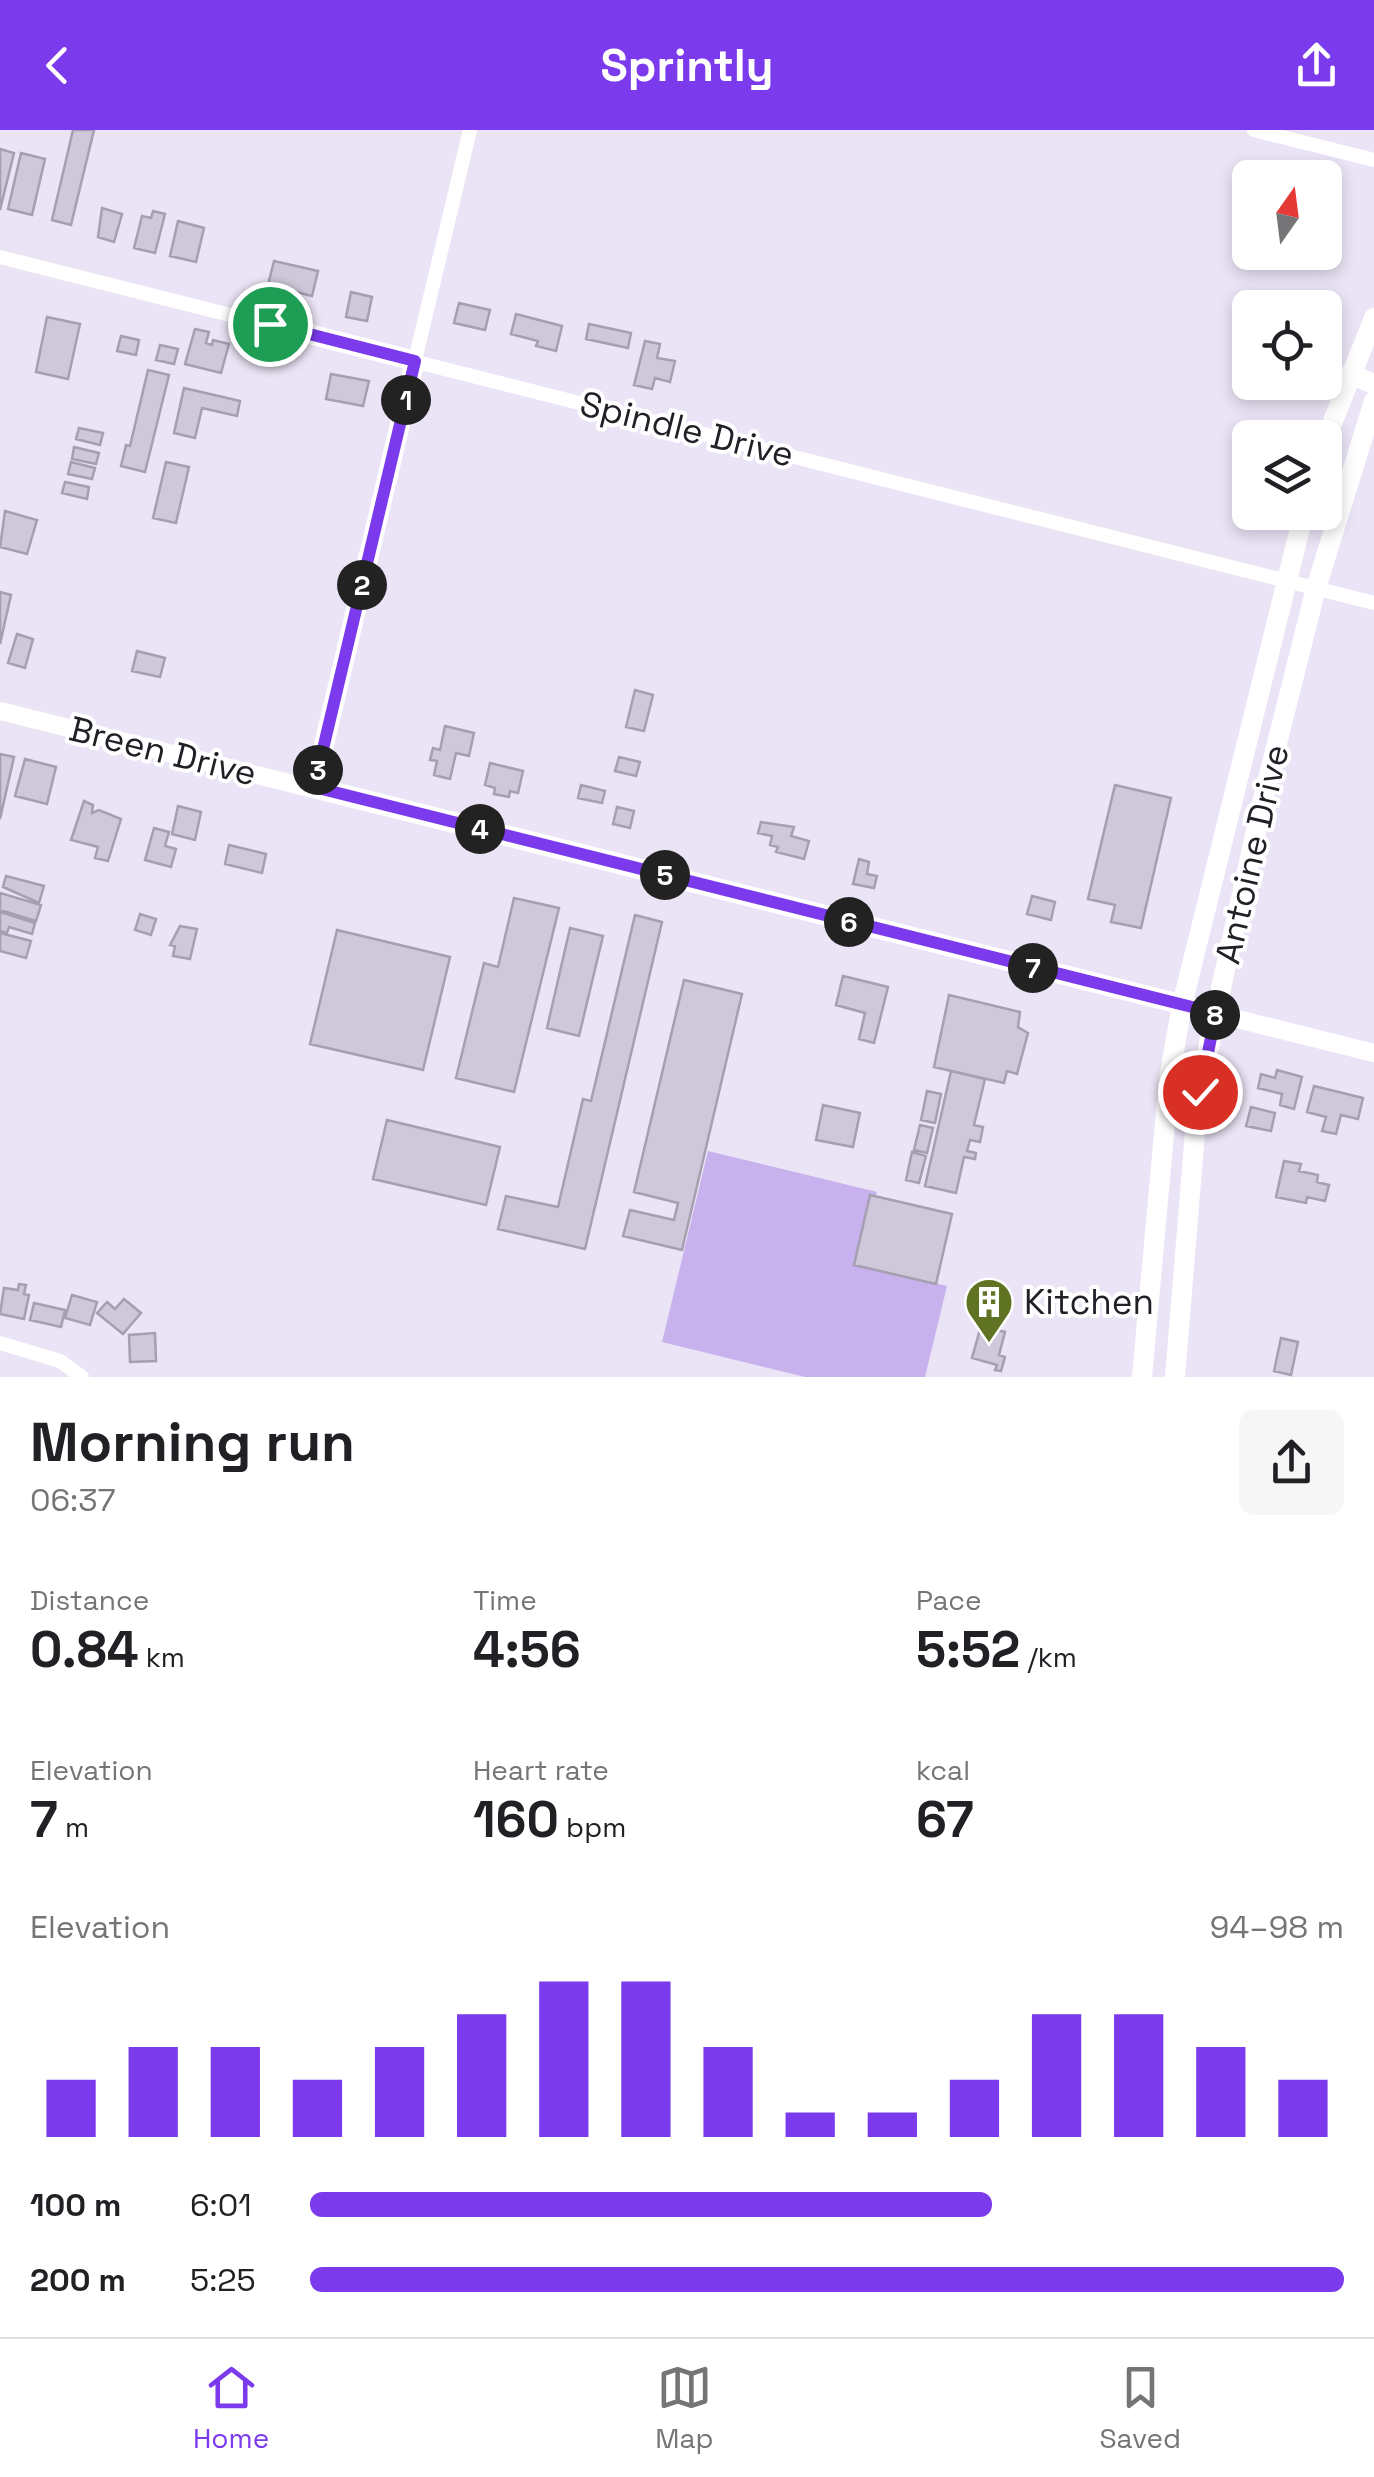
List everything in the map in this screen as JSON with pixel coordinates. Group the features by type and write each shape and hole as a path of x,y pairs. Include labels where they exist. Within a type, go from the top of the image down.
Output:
{"main road":[{"path":"1333,420 1374,318"},
{"path":"1350,374 1374,384"},
{"name":"Antoine Drive","path":"1176,1377 1196,1108 1264,798 1316,588 1374,401"},
{"name":"Antoine Drive","path":"1142,1377 1169,1079 1182,1005 1299,530"},
{"path":"1234,791 1264,798"},
{"path":"1156,1248 1187,1250"}],"street":[{"path":"314,787 470,130"},
{"path":"1254,130 1374,160"},
{"name":"Spindle Drive","path":"0,256 1374,602"},
{"name":"Breen Drive","path":"0,711 1374,1052"},
{"path":"0,1343 60,1361 82,1377"}],"shaded area":[{"path":"708,1151 877,1192 860,1264 947,1286 925,1377 805,1377 662,1342"}],"building":[{"path":"73,130 94,130 71,225 52,220"},
{"path":"0,149 14,153 0,210"},
{"path":"21,153 45,159 32,215 8,209"},
{"path":"102,208 122,214 114,242 98,237"},
{"path":"153,211 165,214 155,253 134,248 142,216 151,218"},
{"path":"178,221 204,228 196,262 170,256"},
{"path":"274,261 318,271 312,296 268,285"},
{"path":"351,292 372,297 367,321 346,317"},
{"path":"459,303 490,310 485,330 454,323"},
{"path":"516,314 562,326 556,351 511,334"},
{"path":"47,317 80,324 68,379 36,372"},
{"path":"589,324 631,333 628,348 586,339"},
{"path":"195,329 209,332 206,343 212,345 213,340 229,344 221,373 185,364"},
{"path":"121,336 139,340 136,355 117,351"},
{"path":"645,341 660,344 657,358 675,361 670,382 655,378 652,389 634,385"},
{"path":"160,345 178,349 174,364 156,360"},
{"path":"148,370 169,375 145,472 121,466 126,445 130,446"},
{"path":"331,374 369,381 363,406 326,399"},
{"path":"184,388 240,401 237,416 202,408 195,438 174,433"},
{"path":"79,428 103,433 100,445 76,439"},
{"path":"74,447 99,453 96,464 72,459"},
{"path":"71,462 95,468 92,479 68,474"},
{"path":"166,462 189,467 176,523 153,518"},
{"path":"65,482 89,487 87,499 62,493"},
{"path":"5,511 37,520 27,554 0,547"},
{"path":"0,592 11,595 0,644"},
{"path":"17,634 33,639 25,668 8,663"},
{"path":"137,651 165,658 160,677 132,671"},
{"path":"635,690 653,695 644,731 626,727"},
{"path":"445,726 474,733 469,756 456,753 450,779 434,775 437,761 430,760 433,748 440,750"},
{"path":"0,754 14,757 0,819"},
{"path":"619,757 640,762 636,776 615,771"},
{"path":"25,759 56,767 47,804 15,796"},
{"path":"490,763 523,771 518,793 510,791 509,797 494,794 495,788 485,785"},
{"path":"581,785 605,791 602,803 578,798"},
{"path":"1115,785 1171,798 1141,928 1111,922 1115,905 1088,899"},
{"path":"84,801 93,805 92,813 99,810 121,819 108,861 95,858 98,847 71,840"},
{"path":"178,806 201,812 195,840 172,834"},
{"path":"617,807 634,811 630,828 613,824"},
{"path":"761,822 794,827 791,836 809,841 804,859 776,852 778,847 770,845 772,836 758,833"},
{"path":"154,828 169,832 165,846 176,849 171,867 145,860"},
{"path":"229,845 266,854 262,873 225,864"},
{"path":"859,859 869,862 867,874 877,876 874,888 853,884"},
{"path":"6,876 44,886 39,903 3,887"},
{"path":"0,893 41,905 36,921 0,910"},
{"path":"1032,896 1055,902 1051,920 1027,914"},
{"path":"514,898 559,908 514,1092 456,1078 484,963 498,967"},
{"path":"0,912 35,923 32,934 9,927 7,933 0,931"},
{"path":"140,914 156,919 151,935 135,930"},
{"path":"635,915 662,922 585,1249 498,1229 506,1196 558,1207 583,1099 591,1101"},
{"path":"180,926 197,929 190,959 173,956 175,946 170,945"},
{"path":"570,928 603,936 579,1036 547,1028"},
{"path":"337,930 450,957 423,1070 310,1044"},
{"path":"0,933 31,941 26,958 0,951"},
{"path":"843,976 888,987 874,1043 859,1039 865,1013 836,1005"},
{"path":"684,980 742,994 682,1250 623,1236 630,1210 674,1220 678,1203 634,1192"},
{"path":"949,995 1020,1012 1018,1027 1028,1033 1017,1074 1007,1071 1004,1083 934,1067"},
{"path":"1277,1070 1302,1077 1294,1109 1280,1105 1282,1094 1258,1088 1261,1074 1275,1078"},
{"path":"951,1071 985,1079 974,1125 983,1127 980,1142 970,1140 967,1151 976,1153 975,1159 964,1157 956,1193 925,1186"},
{"path":"1314,1086 1363,1098 1358,1119 1341,1115 1336,1134 1322,1131 1326,1117 1307,1112"},
{"path":"927,1091 941,1094 935,1123 921,1120"},
{"path":"823,1105 860,1113 853,1147 816,1140"},
{"path":"1251,1107 1275,1113 1271,1131 1246,1126"},
{"path":"387,1120 500,1147 486,1205 373,1179"},
{"path":"920,1125 933,1128 927,1153 914,1150"},
{"path":"912,1152 926,1156 919,1183 906,1180"},
{"path":"1284,1161 1301,1164 1299,1171 1318,1175 1317,1182 1329,1185 1325,1201 1307,1197 1306,1203 1276,1197"},
{"path":"870,1195 952,1214 936,1284 854,1265"},
{"path":"19,1284 26,1285 24,1294 29,1295 24,1319 0,1314 4,1288 18,1290"},
{"path":"72,1295 97,1302 90,1325 65,1318"},
{"path":"124,1299 141,1313 123,1334 97,1313 107,1302 115,1309"},
{"path":"34,1303 65,1310 61,1327 30,1320"},
{"name":"Kitchen","path":"981,1326 1005,1332 999,1355 1005,1357 1001,1371 995,1370 997,1365 972,1358"},
{"path":"155,1333 156,1361 130,1362 129,1335"},
{"path":"1281,1338 1298,1342 1291,1375 1274,1371"}],"place":[{"name":"Kitchen","path":"989,1344"}],"route":[{"path":"270,324 415,361 314,787 1216,1013 1200,1092"}]}
